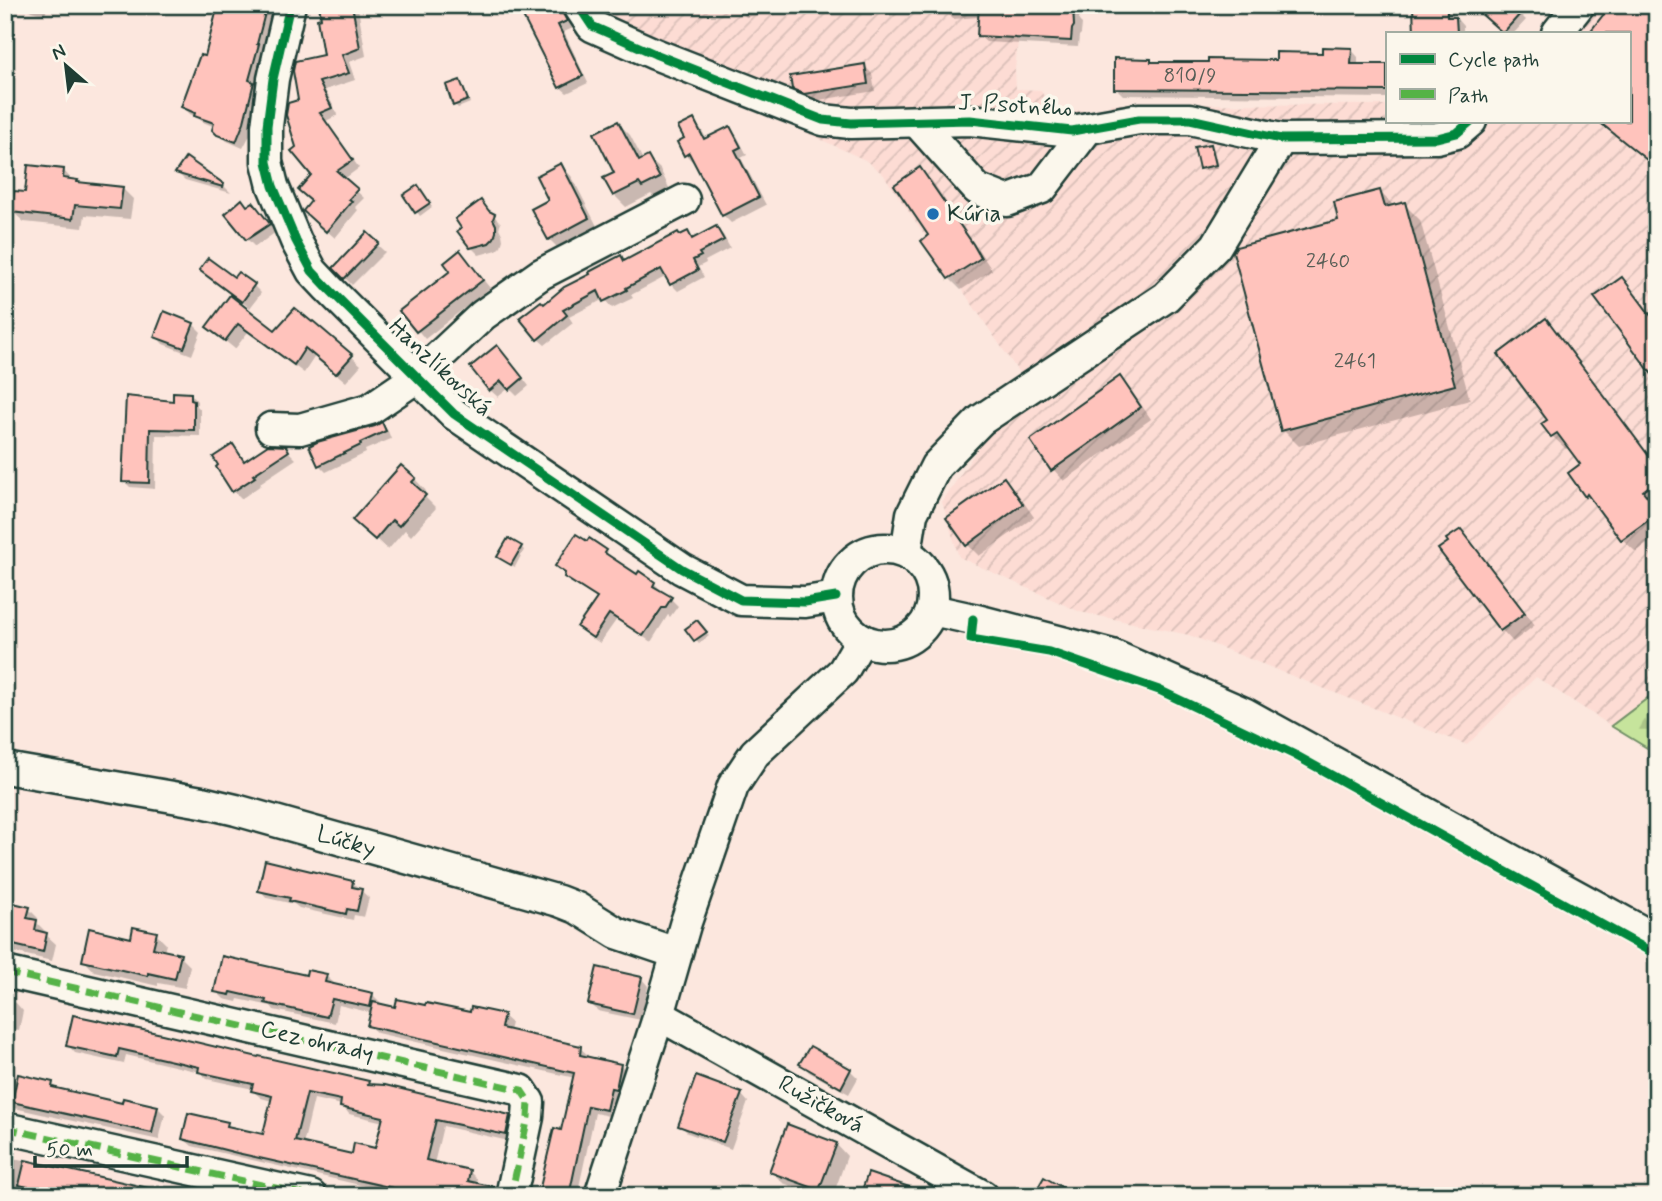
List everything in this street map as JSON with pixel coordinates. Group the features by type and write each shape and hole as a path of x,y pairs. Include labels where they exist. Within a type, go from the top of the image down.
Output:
{"street":[{"name":"Hanzlíkovská","path":"290,5 273,79 267,126 267,162 273,186 296,242 313,271 454,414 682,569 741,600 805,602 836,597"},
{"name":"J. Psotného","path":"578,5 592,26 655,54 823,120 851,123 970,120 1072,131 1139,120 1190,119 1281,139 1437,138 1457,133 1470,122"},
{"path":"1558,32 1579,5"},
{"name":"J. Psotného","path":"917,122 978,189 1007,201 1042,188 1088,128"},
{"path":"906,553 912,513 936,466 981,420 1166,297 1216,246 1281,139"},
{"name":"Hanzlíkovská","path":"271,428 300,429 370,409 417,377 483,315 541,274 683,198"},
{"path":"878,549 893,549 906,553 926,571 932,583 934,597 926,624 916,635 889,646 861,640 846,626 837,607 838,583 844,571 853,560 878,549"},
{"path":"932,610 1112,655 1244,713 1657,940"},
{"path":"600,1196 659,1015 676,953 733,786 755,753 843,671 861,640"},
{"name":"Lúčky","path":"5,768 236,810 559,901 577,908 617,933 676,953"},
{"name":"Cez ohrady","path":"5,972 521,1090 528,1102 528,1116 511,1196"},
{"name":"Ružičková","path":"659,1015 983,1196"},
{"path":"5,1128 311,1196"}],"shaded area":[{"path":"588,5 1022,5 1015,69 1016,89 1041,90 1048,106 1071,111 1110,110 1110,104 1386,105 1386,122 1630,122 1630,32 1538,32 1560,5 1657,5 1657,691 1611,726 1536,677 1467,745 1189,635 1080,612 959,557 942,502 995,423 1028,386 883,174 865,160 685,76"}],"green space":[{"path":"1657,691 1657,754 1611,726"}],"building":[{"path":"218,5 253,5 266,9 249,80 254,82 236,142 217,135 212,130 214,123 194,116 195,113 181,107 200,55 205,56"},
{"path":"319,5 352,5 360,48 342,55 349,73 319,82 332,108 320,113 353,160 337,171 358,189 349,199 352,201 326,232 303,211 311,201 298,190 311,175 291,151 296,147 286,115 288,103 298,100 293,71 295,61 323,55 317,19 321,18"},
{"path":"532,5 561,5 567,21 558,25 583,76 559,88 520,11"},
{"path":"979,5 1073,5 1074,26 1071,41 977,36"},
{"path":"1447,5 1447,17 1456,17 1457,32 1414,32 1413,6"},
{"path":"1471,5 1512,5 1521,13 1502,32"},
{"path":"1611,5 1657,5 1657,168 1599,122 1630,122 1630,32 1590,32"},
{"path":"1322,47 1352,48 1351,64 1386,64 1386,91 1114,89 1114,58 1151,59 1151,62 1208,62 1208,59 1276,60 1276,52 1322,53"},
{"path":"865,64 868,84 804,94 792,89 790,76"},
{"path":"460,80 468,100 453,106 446,85"},
{"path":"694,119 704,139 730,126 741,147 735,150 759,197 722,216 689,153 684,156 677,142 684,138 678,127"},
{"path":"618,121 639,161 648,156 660,178 642,187 639,183 613,196 603,178 614,173 594,133"},
{"path":"1211,144 1216,165 1199,169 1194,147"},
{"path":"186,157 224,184 223,187 175,173"},
{"path":"561,163 589,218 548,240 531,209 548,200 536,176"},
{"path":"28,165 64,169 63,178 78,180 77,182 123,187 120,209 75,205 73,219 11,212 14,191 25,192"},
{"name":"Kúria","path":"920,167 981,258 948,279 921,241 928,235 894,185"},
{"path":"418,185 430,203 415,213 403,195"},
{"path":"1380,190 1385,207 1405,202 1455,385 1281,431 1233,252 1236,247 1338,220 1334,202"},
{"path":"242,199 247,206 253,202 270,224 246,240 225,214"},
{"path":"481,200 489,211 495,214 493,219 496,232 489,243 470,248 457,231 461,228 455,219"},
{"path":"716,226 724,240 699,253 701,256 693,260 698,270 670,285 661,269 603,302 598,291 563,310 567,315 537,340 519,318 541,301 544,304 564,287 621,255 624,261 678,232 680,235 688,231 692,239"},
{"path":"367,232 379,243 344,279 333,268"},
{"path":"460,250 483,280 416,332 399,311 450,271 444,263"},
{"path":"208,258 234,277 238,272 255,284 242,302 199,270"},
{"path":"1622,277 1657,324 1657,381 1594,297"},
{"path":"230,295 275,330 295,308 353,355 336,374 305,348 294,365 238,324 225,341 206,327"},
{"path":"164,311 194,323 184,348 154,337"},
{"path":"1546,318 1657,467 1657,480 1643,491 1657,509 1657,514 1621,540 1568,473 1580,464 1557,433 1551,437 1541,424 1547,420 1498,354"},
{"path":"497,345 523,378 509,390 501,381 489,391 470,367"},
{"path":"1120,376 1141,407 1051,471 1030,440"},
{"path":"173,392 191,393 191,400 194,401 194,430 150,429 149,483 122,482 126,396 173,401"},
{"path":"382,422 386,431 318,466 309,446"},
{"path":"233,444 244,461 268,445 286,446 289,451 232,492 216,467 218,465 213,457"},
{"path":"401,465 416,478 412,482 426,495 399,526 392,520 375,540 352,520"},
{"path":"1004,477 1023,504 966,546 946,518"},
{"path":"1461,529 1525,613 1500,631 1438,549 1448,542 1446,539"},
{"path":"576,534 587,541 589,538 607,550 605,553 637,574 639,571 655,582 653,586 672,597 643,636 609,614 593,638 577,627 597,598 564,577 565,573 555,566"},
{"path":"508,538 522,546 511,565 497,557"},
{"path":"697,620 707,632 694,641 685,629"},
{"path":"265,860 353,881 352,887 362,889 357,911 347,909 346,914 258,891"},
{"path":"9,902 30,907 27,918 37,920 35,930 47,933 43,952 5,943 5,920"},
{"path":"133,927 157,932 153,948 181,954 175,979 148,973 148,976 82,961 89,928 131,938"},
{"path":"222,956 306,975 307,970 327,974 325,982 373,993 370,1007 332,999 327,1017 231,992 230,995 214,992"},
{"path":"597,967 642,977 633,1014 588,1004"},
{"path":"397,999 470,1012 471,1007 504,1014 501,1028 581,1046 580,1055 621,1064 616,1089 611,1088 606,1110 588,1106 569,1196 538,1196 554,1128 561,1130 574,1073 367,1026 373,1002 395,1007"},
{"path":"73,1015 510,1115 506,1135 436,1120 426,1160 470,1170 468,1181 495,1187 494,1196 429,1196 182,1139 188,1113 228,1122 227,1126 263,1134 272,1096 251,1091 253,1084 198,1072 199,1067 119,1049 117,1057 66,1046","holes":["307,1093 341,1100 340,1107 383,1117 375,1148 354,1143 352,1154 295,1141"]},
{"path":"810,1046 851,1069 841,1088 799,1064"},
{"path":"18,1074 53,1082 52,1087 122,1103 123,1098 158,1106 152,1133 12,1102"},
{"path":"696,1076 742,1093 723,1142 678,1126"},
{"path":"787,1124 837,1143 819,1190 769,1172"},
{"path":"25,1160 153,1189 152,1196 66,1196 19,1185"},
{"path":"868,1173 927,1193 927,1196 860,1196"},
{"path":"1044,1177 1077,1196 1033,1196"}],"marked path":[{"path":"5,972 521,1090 529,1102 528,1117 511,1196"},
{"path":"5,1128 311,1196"}],"cycle path":[{"path":"290,5 273,79 267,126 267,162 273,186 312,271 454,414 682,569 741,600 805,602 836,597"},
{"path":"578,5 592,26 655,54 823,120 851,123 970,120 1072,131 1139,119 1190,119 1281,139 1437,138 1457,133 1470,122"},
{"path":"973,619 971,639 1049,652 1159,690 1295,755 1657,955"}],"place":[{"name":"Kúria","path":"933,214"}]}
